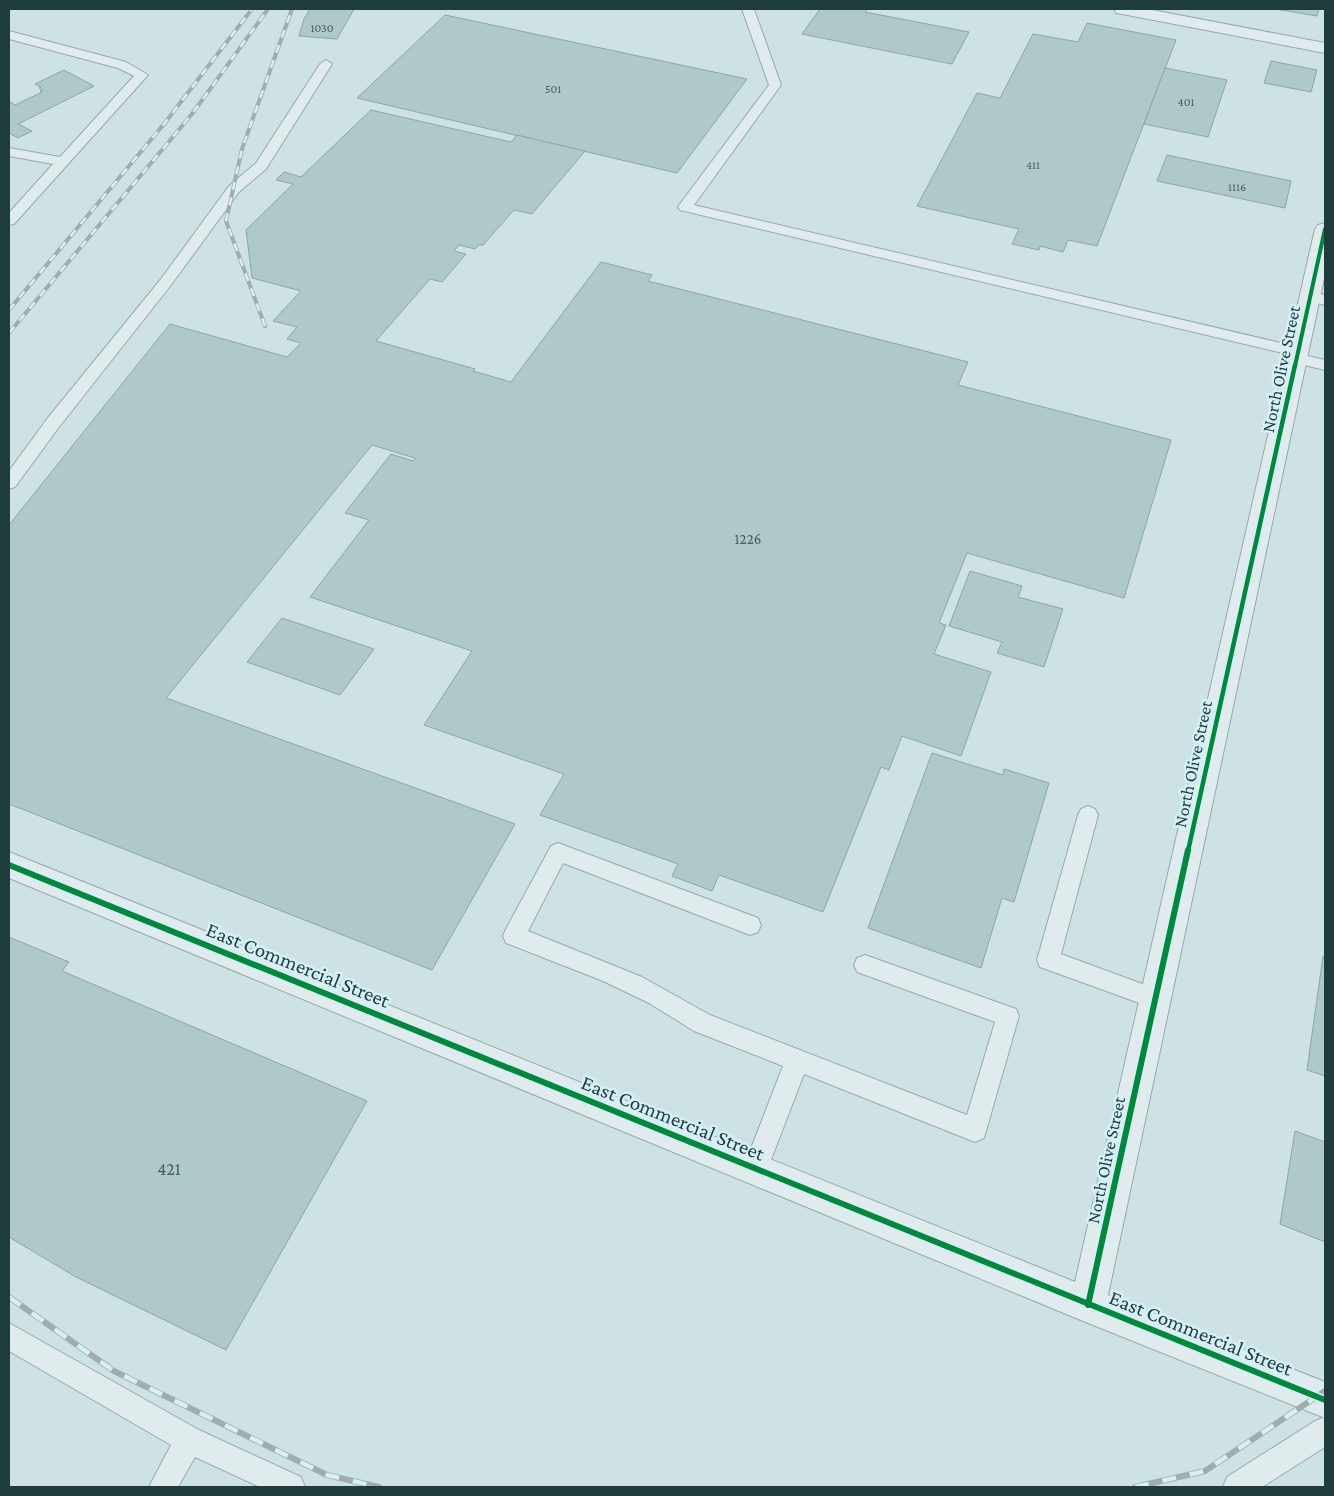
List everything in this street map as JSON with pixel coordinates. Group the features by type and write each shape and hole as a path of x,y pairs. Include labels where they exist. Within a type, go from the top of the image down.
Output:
{"street":[{"path":"1122,9 1325,48"},
{"name":"North Olive Street","path":"1088,1305 1298,355 1318,298 1325,229"},
{"name":"East Commercial Street","path":"9,865 1325,1400"}],"lane":[{"path":"748,9 775,85 685,207 1298,355 1325,365"},
{"path":"9,35 122,65 142,75 9,221"},
{"path":"9,483 53,423 166,282 234,189 261,166 326,64"},
{"path":"9,152 63,162"},
{"path":"1088,815 1048,960 1156,999"},
{"path":"750,925 558,852 514,936 609,972 670,1002 702,1024 975,1130 1008,1016 865,965"},
{"path":"755,1169 797,1061"},
{"path":"9,1336 189,1440 291,1487"},
{"path":"1237,1487 1325,1431"},
{"path":"163,1487 189,1440"}],"building":[{"path":"310,9 354,9 337,39 299,36 304,19"},
{"path":"820,9 868,9 865,12 969,32 952,64 802,34"},
{"path":"1275,9 1319,9 1317,16"},
{"path":"445,15 747,79 677,173 357,98"},
{"path":"1087,23 1176,40 1097,246 1068,240 1063,252 1040,246 1039,250 1012,244 1019,229 917,206 977,93 1000,98 1033,34 1078,42"},
{"path":"1271,61 1317,70 1311,92 1264,83"},
{"path":"1165,68 1227,80 1208,137 1144,124"},
{"path":"64,70 94,86 18,124 32,131 18,138 9,133 9,101 15,105 42,92 40,91 43,90 39,88 41,87 35,84"},
{"path":"371,110 511,142 517,135 585,151 532,214 514,210 483,245 479,245 475,249 459,245 454,251 466,254 442,282 430,279 376,341 475,369 473,371 511,382 601,262 652,275 648,281 968,362 958,385 1171,440 1124,598 967,553 939,623 946,625 934,654 991,672 961,756 902,736 889,770 881,767 823,912 719,875 712,891 672,876 678,864 540,815 564,774 424,725 472,651 310,597 369,520 345,513 391,454 413,461 415,458 372,445 166,698 515,824 432,970 9,804 9,525 170,324 287,357 301,343 287,339 297,327 273,321 301,291 252,278 246,230 293,184 276,180 284,172 301,177"},
{"path":"1167,155 1291,181 1285,208 1157,181"},
{"path":"970,571 1022,586 1018,597 1063,609 1044,667 997,653 1002,642 949,626"},
{"path":"282,618 374,649 340,695 247,662"},
{"path":"932,753 1003,775 1004,769 1049,783 1014,902 1002,898 981,968 868,928"},
{"path":"9,937 69,962 62,971 367,1101 226,1350 76,1277 9,1237"},
{"path":"1323,956 1325,957 1325,1076 1307,1070"},
{"path":"1295,1131 1325,1142 1325,1242 1280,1224"}],"railway":[{"path":"9,310 164,124 252,9"},
{"path":"9,333 192,114 268,9"},
{"path":"265,326 226,221 242,149 292,9"},
{"path":"9,1297 114,1371 327,1475 379,1487"},
{"path":"1135,1487 1205,1471 1325,1391"}],"cycle path":[{"path":"1088,1305 1325,229"},
{"path":"9,865 1325,1400"}]}
